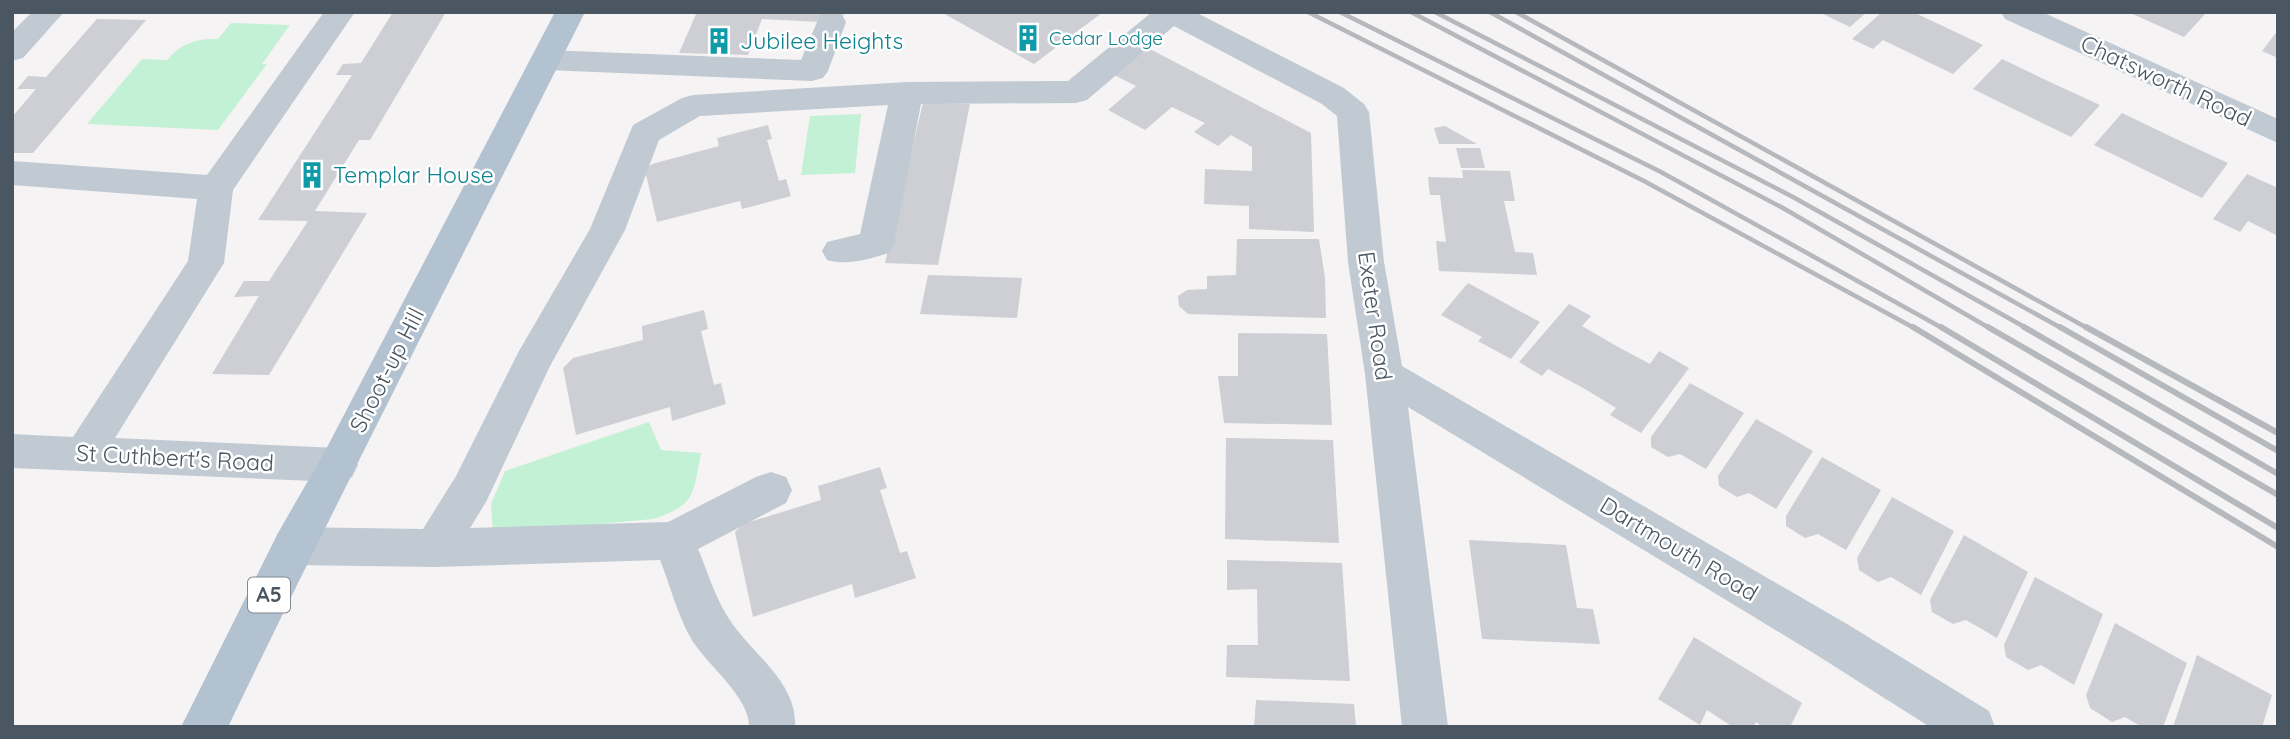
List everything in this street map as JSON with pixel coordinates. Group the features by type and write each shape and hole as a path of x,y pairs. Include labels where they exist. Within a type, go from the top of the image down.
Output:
{"main road":[{"name":"Shoot-up Hill","path":"204,727 293,546 338,466 570,12"}],"street":[{"path":"12,51 49,12"},
{"path":"84,454 206,262 216,188 340,12"},
{"path":"435,548 471,489 533,362 607,230 645,133 693,106 907,93 1076,92 1171,12"},
{"name":"Exeter Road","path":"1171,12 1333,96 1353,112 1366,262 1384,374 1425,727"},
{"name":"Chatsworth Road","path":"2016,12 2278,132"},
{"path":"546,60 811,71 831,22"},
{"path":"840,251 876,244 907,93"},
{"path":"12,173 216,188"},
{"name":"Dartmouth Road","path":"1384,374 1831,639 1972,727"},
{"name":"St Cuthbert's Road","path":"12,450 338,466"},
{"path":"293,546 435,548 673,541 771,489"},
{"path":"673,541 710,629 752,680 773,712 772,727"}],"green space":[{"path":"231,23 290,25 262,64 267,64 218,130 87,124 142,59 167,60 178,49 190,43 203,39 218,39"},
{"path":"861,114 855,173 801,175 810,116"},
{"path":"649,422 661,450 701,453 694,488 685,503 653,519 493,534 491,504 505,471"}],"building":[{"name":"Templar House","path":"393,12 446,12 370,140 359,140 315,211 367,213 269,375 212,374 259,296 234,297 244,281 269,281 308,221 258,220 352,75 336,75 343,64 361,63"},
{"name":"Jubilee Heights","path":"697,12 844,12 841,23 762,19 748,55 679,53"},
{"name":"Cedar Lodge","path":"941,12 1103,12 1034,64"},
{"path":"1819,12 1867,12 1850,27"},
{"path":"1882,12 1913,12 1983,45 1953,74 1883,40 1873,49 1852,39"},
{"path":"2128,12 2207,12 2184,37"},
{"path":"97,19 146,20 33,153 12,153 12,117 36,89 17,89 28,76 46,77"},
{"path":"2278,30 2278,58 2262,51"},
{"path":"1148,48 1311,133 1314,232 1249,229 1249,206 1204,204 1205,169 1252,171 1252,147 1231,135 1218,146 1194,132 1205,123 1172,107 1145,130 1108,110 1136,86 1114,75"},
{"path":"2002,59 2100,105 2071,137 1973,89"},
{"path":"923,103 970,104 938,265 885,263"},
{"path":"2122,113 2228,163 2202,198 2094,145"},
{"path":"768,125 772,139 767,140 779,181 786,179 791,196 742,209 740,201 657,222 645,170 652,164 719,146 717,138"},
{"path":"1445,126 1477,144 1439,144 1434,128"},
{"path":"1456,148 1480,148 1485,168 1461,168"},
{"path":"1462,170 1510,171 1515,201 1504,201 1515,252 1533,253 1537,275 1439,271 1436,241 1446,242 1440,195 1430,195 1428,177 1463,178"},
{"path":"2247,174 2278,188 2278,236 2248,221 2240,232 2213,219"},
{"path":"1237,239 1319,239 1325,278 1326,318 1188,314 1179,306 1178,296 1187,290 1207,289 1207,276 1236,275"},
{"path":"928,275 1022,278 1017,318 920,314"},
{"path":"1468,283 1540,322 1511,359 1478,341 1482,337 1441,315"},
{"path":"1569,304 1591,316 1582,326 1618,347 1650,364 1659,351 1689,368 1641,433 1610,415 1616,408 1585,389 1548,369 1542,376 1519,362"},
{"path":"704,310 708,329 701,331 714,385 721,383 726,404 672,421 670,407 576,435 563,368 573,358 643,340 642,326"},
{"path":"1238,333 1327,334 1332,425 1224,423 1218,376 1238,376"},
{"path":"1690,383 1744,413 1706,469 1680,454 1668,457 1651,447 1651,437"},
{"path":"1756,419 1813,451 1776,509 1749,493 1737,497 1719,486 1718,476"},
{"path":"1226,438 1333,440 1339,543 1225,539"},
{"path":"1822,457 1881,490 1846,550 1818,534 1805,538 1786,526 1786,516"},
{"path":"880,467 887,488 880,490 900,553 907,551 916,578 855,598 852,584 753,617 735,532 743,524 821,500 818,486"},
{"path":"1892,497 1954,531 1921,595 1891,577 1878,582 1859,570 1857,558"},
{"path":"1964,535 2028,572 1997,638 1966,620 1953,624 1932,612 1930,600"},
{"path":"1469,540 1566,545 1577,608 1593,609 1600,644 1482,639"},
{"path":"1227,560 1342,563 1350,681 1226,677 1227,645 1258,645 1257,589 1227,590"},
{"path":"2035,577 2103,614 2074,685 2041,665 2028,670 2006,657 2004,645"},
{"path":"2115,623 2187,663 2163,727 2142,727 2125,717 2112,722 2090,708 2086,695"},
{"path":"1694,637 1802,703 1790,727 1763,727 1756,722 1753,727 1733,727 1707,710 1700,725 1658,699"},
{"path":"2197,655 2272,695 2262,727 2173,727"},
{"path":"1256,700 1354,704 1356,727 1254,727"}],"railway":[{"path":"1308,12 1644,181 1916,329"},
{"path":"1340,12 1661,172 1944,329"},
{"path":"1411,12 1783,208 1991,329"},
{"path":"1435,12 1793,197 2028,329"},
{"path":"1490,12 2063,329"},
{"path":"1516,12 2089,329"},
{"path":"1913,327 2278,547"},
{"path":"1941,327 2278,528"},
{"path":"1988,327 2278,495"},
{"path":"2024,327 2278,474"},
{"path":"2060,327 2278,451"},
{"path":"2086,327 2278,433"}],"place":[{"name":"Cedar Lodge","path":"1028,38"},
{"name":"Jubilee Heights","path":"719,41"},
{"name":"Templar House","path":"312,175"}]}
